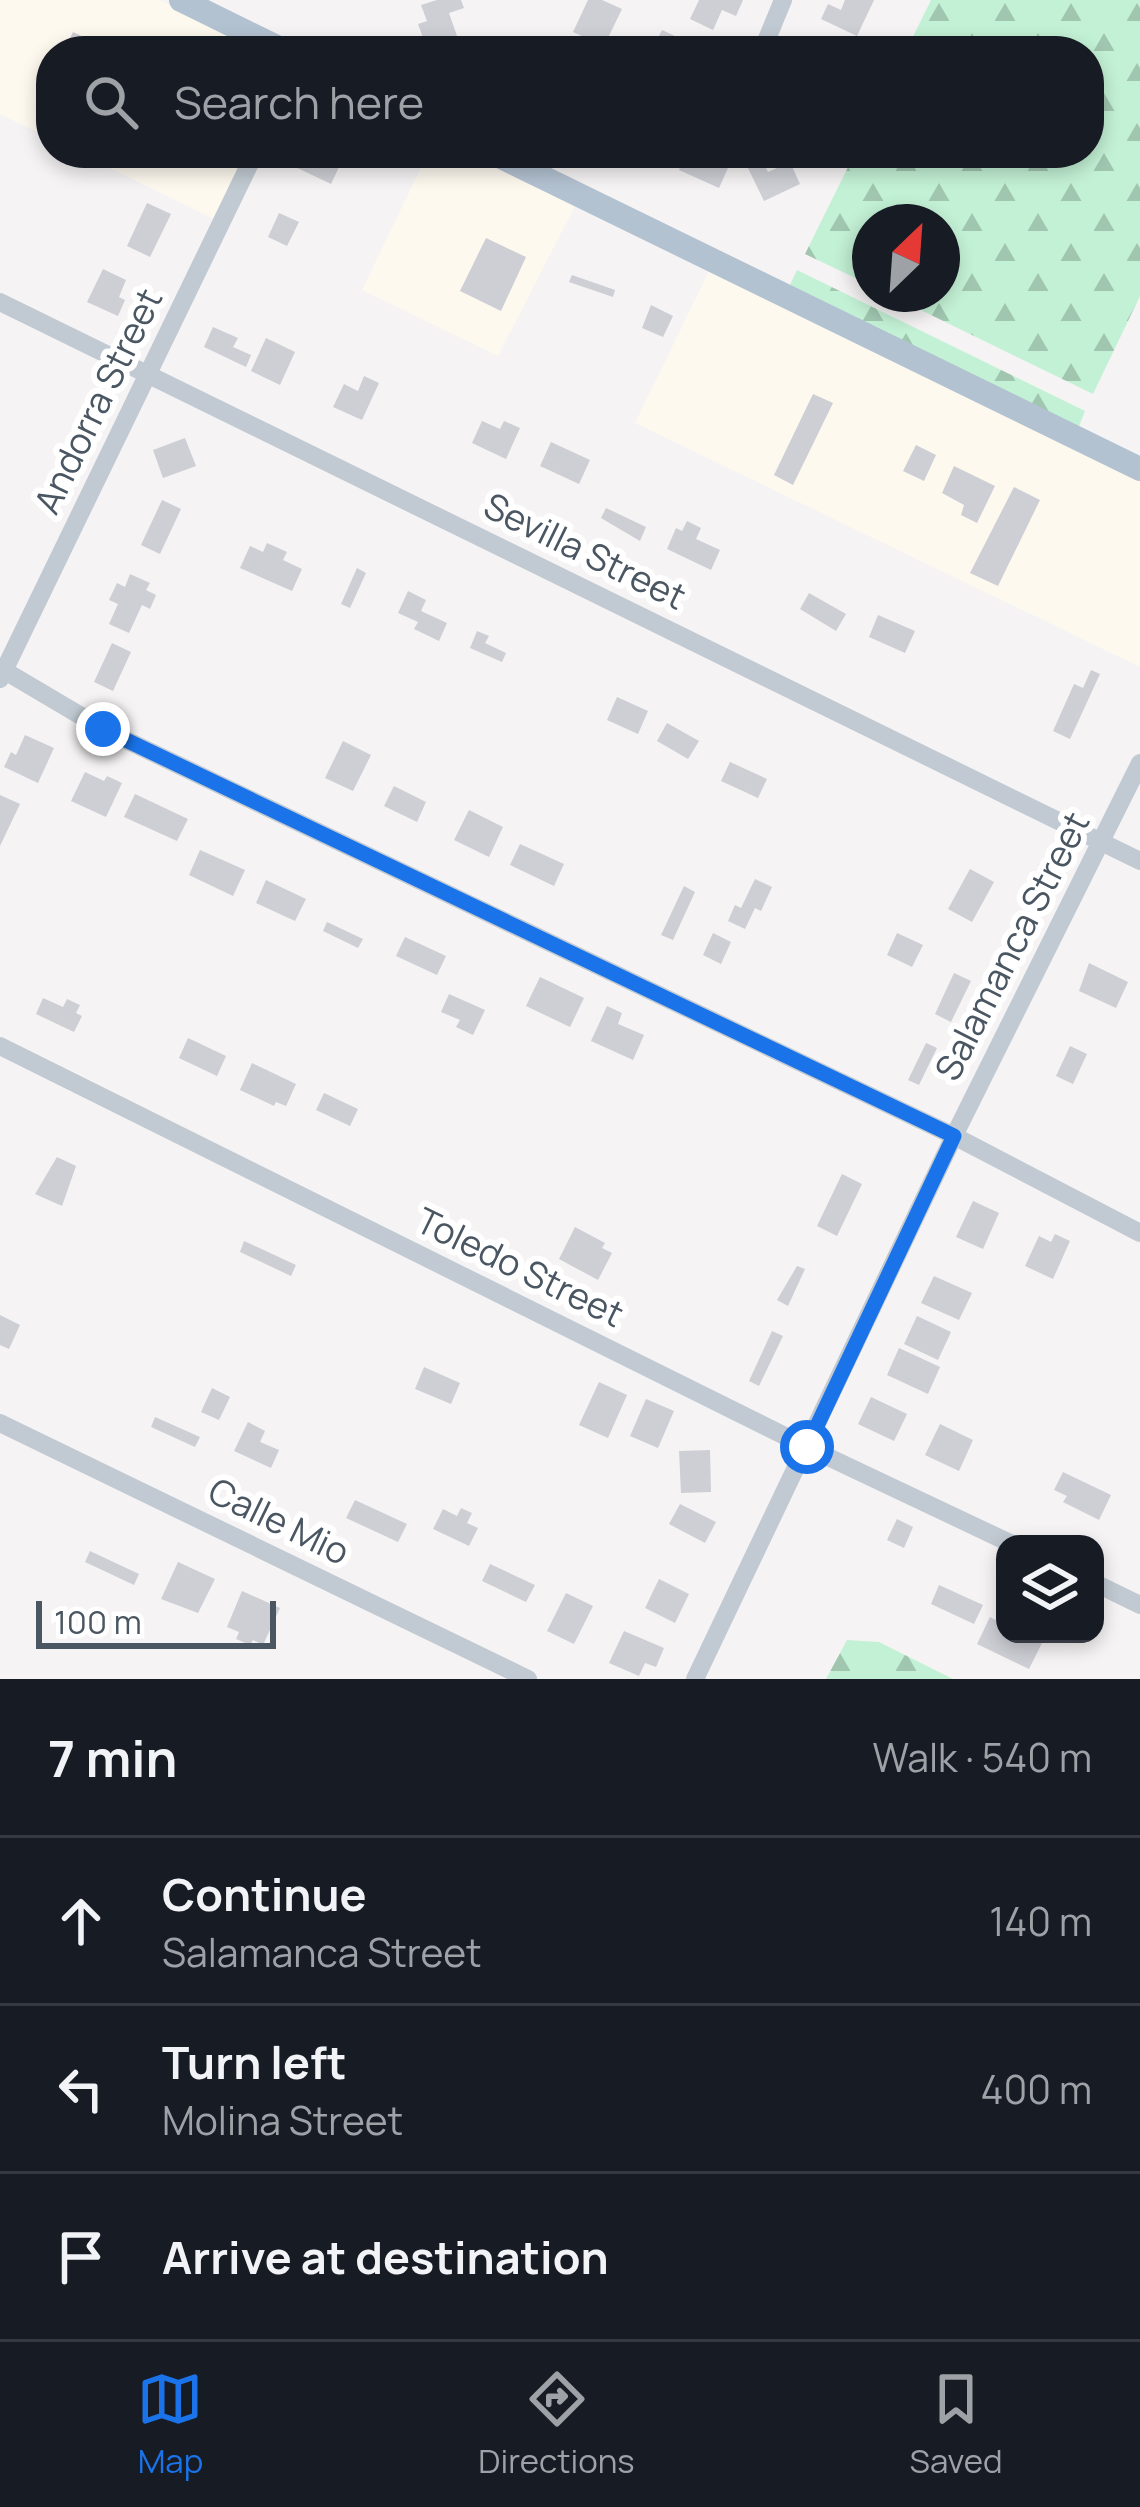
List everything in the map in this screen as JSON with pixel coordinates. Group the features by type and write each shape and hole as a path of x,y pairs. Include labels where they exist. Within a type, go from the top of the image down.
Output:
{"main road":[{"path":"181,0 254,36"},
{"path":"525,168 1140,469"}],"street":[{"path":"768,36 783,0"},
{"name":"Andorra Street","path":"1,672 248,168"},
{"name":"Sevilla Street","path":"0,302 1140,861"},
{"path":"1,672 103,729 954,1136 1140,1233"},
{"name":"Salamanca Street","path":"695,1679 954,1136 1140,763"},
{"name":"Toledo Street","path":"0,1046 996,1536"},
{"name":"Calle Mio","path":"0,1423 528,1679"},
{"path":"1104,1587 1140,1605"}],"shaded area":[{"path":"0,0 160,0 233,36 36,36 36,132 0,114"},
{"path":"110,168 239,168 214,219"},
{"path":"421,168 503,168 576,204 498,356 362,290"},
{"path":"710,269 1140,479 1140,667 635,423"}],"green space":[{"path":"931,0 1140,0 1140,296 1093,394 925,312 960,312 960,204 852,204 852,276 805,254 848,168 1104,168 1104,36 913,36"},
{"path":"797,270 852,297 852,312 883,312 1085,411 1078,429 789,287"},
{"path":"847,1640 879,1642 953,1679 826,1679"}],"building":[{"path":"461,0 464,8 449,13 457,36 422,36 418,24 427,21 421,5"},
{"path":"588,0 622,9 609,36 573,32"},
{"path":"699,0 743,0 736,16 722,10 713,30 690,19"},
{"path":"845,0 874,0 857,36 821,19 828,4 841,10"},
{"path":"297,168 339,168 331,184"},
{"path":"680,168 728,168 719,188"},
{"path":"748,168 768,172 793,168 800,184 764,201"},
{"path":"147,203 171,214 150,257 127,246"},
{"path":"279,213 299,222 287,246 268,237"},
{"path":"486,238 526,257 501,311 460,291"},
{"path":"103,269 126,280 118,316 87,302"},
{"path":"572,275 615,290 613,297 569,282"},
{"path":"651,305 673,316 663,337 642,328"},
{"path":"213,327 238,338 233,347 251,355 246,367 204,347"},
{"path":"266,338 295,352 280,385 251,371"},
{"path":"364,376 379,383 362,420 333,407 344,384 358,391"},
{"path":"813,394 833,403 793,485 774,475"},
{"path":"482,421 500,429 504,421 520,428 506,459 472,443"},
{"path":"185,438 196,466 163,478 153,450"},
{"path":"551,442 590,460 579,484 540,466"},
{"path":"916,445 936,455 924,481 903,471"},
{"path":"954,466 995,486 977,523 961,515 964,505 942,493"},
{"path":"1014,487 1040,500 998,586 970,573"},
{"path":"162,500 181,509 160,554 141,545"},
{"path":"606,508 646,527 640,541 601,518"},
{"path":"687,521 701,528 696,539 720,550 711,570 667,549 676,528 682,531"},
{"path":"267,543 287,552 283,560 302,569 292,591 240,568 250,546 263,552"},
{"path":"357,568 366,573 350,608 341,604"},
{"path":"130,574 150,583 146,590 156,595 150,609 142,605 129,633 109,624 118,604 109,600 117,583 125,587"},
{"path":"408,591 426,600 421,611 447,623 439,641 414,629 418,622 398,613"},
{"path":"809,593 846,614 836,631 800,609"},
{"path":"878,615 915,631 905,653 869,637"},
{"path":"477,631 489,636 485,643 506,653 502,662 470,648"},
{"path":"112,643 131,652 113,691 94,682"},
{"path":"1091,670 1100,674 1070,739 1053,731 1074,684 1083,688"},
{"path":"617,697 648,711 638,734 607,720"},
{"path":"667,723 699,741 688,759 657,741"},
{"path":"25,735 54,748 38,783 4,767"},
{"path":"343,741 371,755 353,791 325,778"},
{"path":"730,762 767,779 758,798 721,781"},
{"path":"85,772 122,783 106,817 71,801"},
{"path":"394,786 426,802 417,822 384,806"},
{"path":"135,794 188,819 177,841 124,817"},
{"path":"0,795 20,804 0,846"},
{"path":"469,810 503,827 489,857 454,840"},
{"path":"520,844 564,864 554,886 510,865"},
{"path":"200,850 245,870 233,896 189,875"},
{"path":"970,869 994,882 972,922 948,909"},
{"path":"755,879 772,887 761,911 755,908 745,929 728,921 735,905 741,908"},
{"path":"266,880 306,899 295,921 256,903"},
{"path":"684,886 695,892 673,940 661,935"},
{"path":"327,922 363,939 358,948 323,931"},
{"path":"713,933 731,942 721,964 703,955"},
{"path":"897,933 923,945 912,967 887,955"},
{"path":"405,937 446,956 437,975 396,956"},
{"path":"1089,963 1128,982 1116,1008 1079,991"},
{"path":"954,973 971,981 951,1022 935,1014"},
{"path":"540,977 584,998 570,1027 526,1006"},
{"path":"449,994 485,1010 473,1035 456,1027 460,1020 441,1012"},
{"path":"43,998 63,1007 67,999 80,1005 76,1013 82,1016 74,1032 36,1014"},
{"path":"607,1006 622,1013 618,1024 644,1035 633,1060 591,1041"},
{"path":"188,1038 226,1056 217,1076 179,1058"},
{"path":"926,1043 937,1048 919,1085 908,1080"},
{"path":"1070,1046 1087,1054 1073,1084 1056,1076"},
{"path":"252,1063 296,1084 286,1106 276,1102 274,1106 240,1090"},
{"path":"324,1093 358,1109 350,1126 316,1110"},
{"path":"57,1157 76,1166 62,1206 35,1194"},
{"path":"842,1174 862,1184 837,1236 817,1226"},
{"path":"973,1201 999,1213 983,1249 956,1237"},
{"path":"575,1227 605,1243 602,1248 612,1253 598,1280 559,1259"},
{"path":"1055,1234 1070,1241 1053,1279 1025,1266 1039,1236 1051,1242"},
{"path":"244,1241 296,1265 291,1276 240,1252"},
{"path":"797,1266 805,1269 788,1306 777,1300"},
{"path":"934,1276 972,1293 959,1320 921,1303"},
{"path":"0,1315 20,1325 9,1349 0,1345"},
{"path":"917,1316 951,1332 938,1360 904,1344"},
{"path":"772,1331 783,1336 759,1386 749,1381"},
{"path":"899,1348 940,1367 928,1394 887,1375"},
{"path":"424,1367 460,1383 451,1404 415,1389"},
{"path":"599,1382 627,1395 608,1438 579,1425"},
{"path":"212,1388 230,1397 219,1420 201,1412"},
{"path":"871,1397 907,1414 894,1441 858,1424"},
{"path":"646,1399 674,1411 658,1448 630,1436"},
{"path":"155,1417 200,1437 195,1447 151,1427"},
{"path":"248,1422 265,1431 260,1442 279,1450 271,1468 234,1451"},
{"path":"940,1424 973,1440 959,1471 925,1455"},
{"path":"710,1450 711,1492 681,1493 679,1451"},
{"path":"1063,1472 1111,1495 1099,1520 1063,1502 1067,1496 1054,1490"},
{"path":"355,1500 407,1524 398,1542 346,1518"},
{"path":"680,1504 716,1522 705,1543 669,1524"},
{"path":"461,1508 472,1513 467,1523 478,1528 469,1546 433,1529 443,1509 457,1516"},
{"path":"897,1519 913,1527 904,1548 887,1540"},
{"path":"90,1551 139,1574 134,1585 85,1562"},
{"path":"178,1562 215,1579 198,1613 161,1599"},
{"path":"490,1564 535,1585 526,1602 482,1581"},
{"path":"659,1579 689,1594 675,1623 645,1608"},
{"path":"939,1585 983,1605 974,1624 931,1604"},
{"path":"242,1591 280,1608 263,1645 236,1639 239,1632 227,1627"},
{"path":"566,1593 593,1606 574,1644 547,1631"},
{"path":"990,1617 996,1620 996,1643 1042,1643 1029,1669 977,1644"},
{"path":"624,1631 664,1648 656,1667 645,1663 639,1676 609,1663"}],"route":[{"path":"103,729 954,1136 807,1447"}]}
